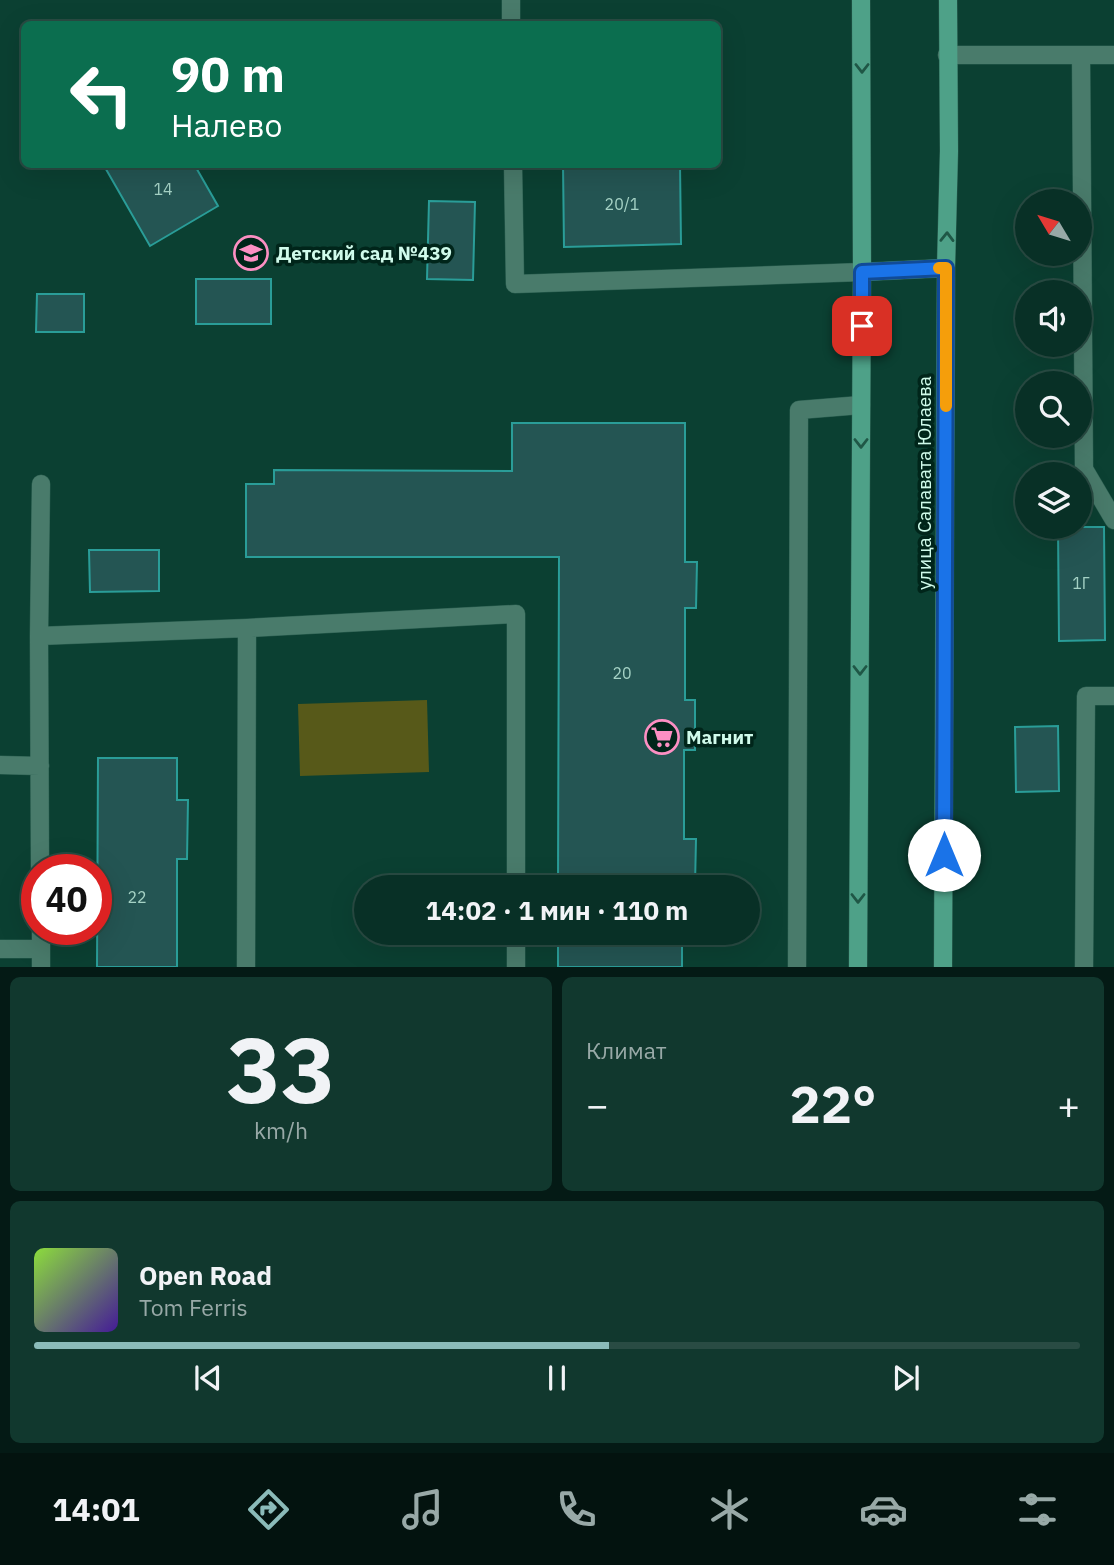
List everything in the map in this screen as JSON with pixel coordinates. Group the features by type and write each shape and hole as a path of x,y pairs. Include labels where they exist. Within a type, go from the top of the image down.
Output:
{"street":[{"path":"858,967 862,405 861,0"},
{"name":"улица Салавата Юлаева","path":"943,967 948,0"},
{"path":"862,272 946,268"}],"lane":[{"path":"510,0 511,21"},
{"path":"947,55 1114,55"},
{"path":"1081,55 1084,469 1114,520"},
{"path":"513,168 515,284 862,272"},
{"path":"797,967 799,410 862,405"},
{"path":"40,854 41,484"},
{"path":"39,636 516,614 516,875"},
{"path":"246,967 247,628"},
{"path":"1084,967 1086,696 1114,696"},
{"path":"0,765 40,766"},
{"path":"516,945 516,967"},
{"path":"0,949 41,958"}],"shaded area":[{"path":"427,700 429,772 300,776 298,704"}],"building":[{"path":"105,168 196,168 218,206 150,246"},
{"path":"563,168 680,168 681,244 564,247"},
{"path":"429,201 475,202 473,280 427,279"},
{"path":"196,279 271,279 271,324 196,324"},
{"path":"37,294 84,294 84,332 36,332"},
{"path":"512,423 685,423 685,562 697,562 696,608 685,608 685,700 695,700 695,750 684,750 684,839 696,839 695,875 558,875 559,557 246,557 246,484 274,484 274,470 512,471"},
{"path":"1092,527 1104,527 1105,640 1059,641 1058,539 1092,539"},
{"path":"89,550 159,550 159,591 90,592"},
{"path":"1058,726 1059,791 1016,792 1015,727"},
{"path":"98,758 177,758 177,800 188,800 187,859 177,859 177,967 97,967 97,945 112,945 112,854 98,854"},
{"path":"558,945 682,945 682,967 558,967"}],"slow traffic":[{"path":"939,268 946,268 946,406"}],"place":[{"name":"Детский сад №439","path":"251,253"},
{"name":"Магнит","path":"662,737"}],"route":[{"path":"862,326 862,272 946,268 944,855"}]}
